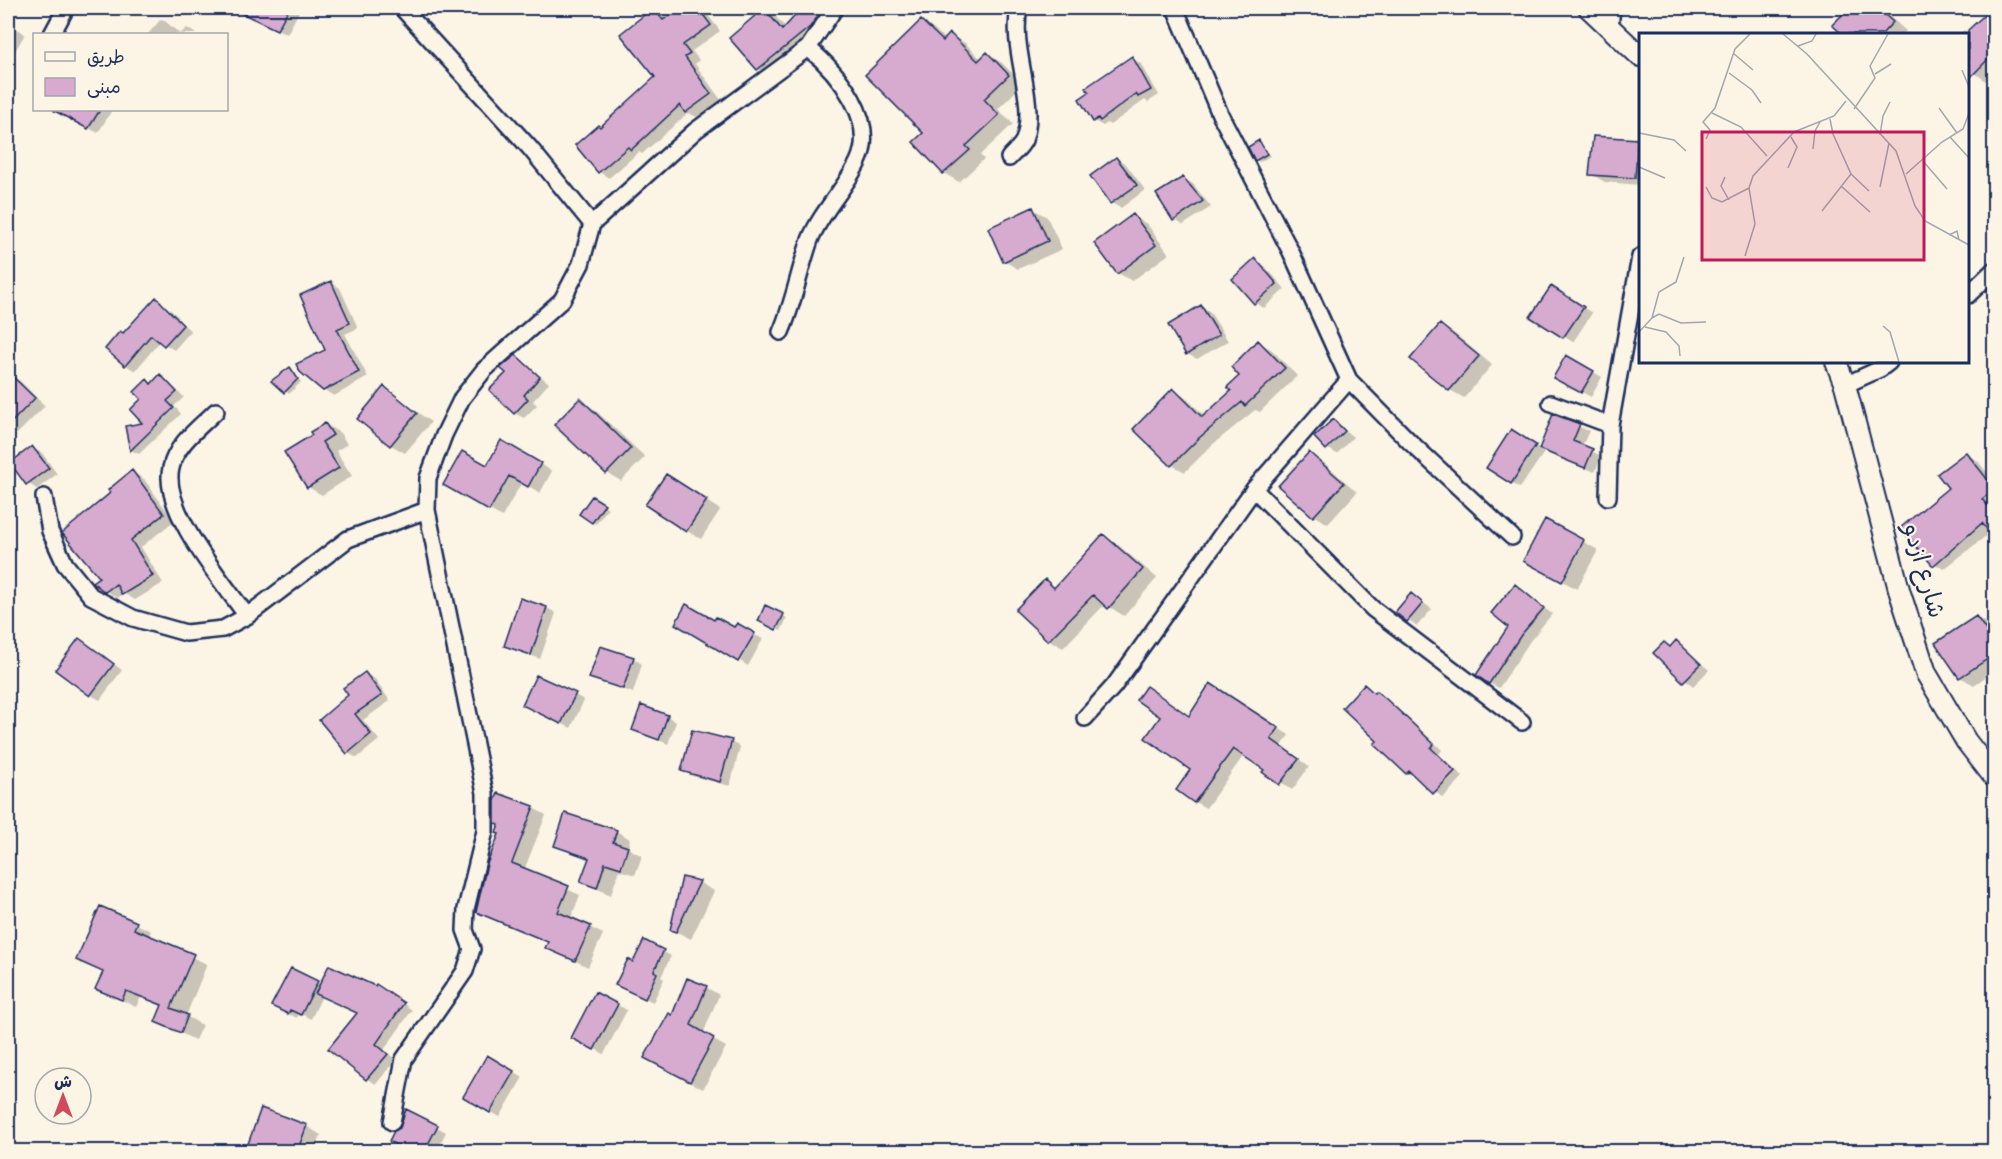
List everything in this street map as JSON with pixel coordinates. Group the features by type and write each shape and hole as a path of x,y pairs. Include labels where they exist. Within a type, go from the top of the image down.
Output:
{"street":[{"path":"53,33 66,8"},
{"path":"402,8 529,147 592,224"},
{"path":"392,1122 404,1059 465,971 472,949 465,930 466,909 485,831 485,793 427,510 428,478 444,435 462,398 484,370 562,300 581,264 592,224 695,131 808,48 835,8"},
{"path":"1009,158 1023,142 1028,113 1016,47 1019,8"},
{"path":"1175,8 1220,114 1291,252 1349,380 1512,537"},
{"path":"1589,8 1639,54"},
{"path":"1610,27 1612,8"},
{"path":"781,332 793,304 811,239 859,160 864,136 845,85 827,63 808,48"},
{"path":"1608,497 1610,425 1639,268"},
{"path":"1969,294 1995,270"},
{"name":"شارع ازدو","path":"1836,363 1845,385 1900,593 1926,673 1966,741 1995,777"},
{"path":"1845,385 1880,369 1888,363"},
{"path":"1085,718 1114,686 1254,489 1349,380"},
{"path":"1551,404 1610,425"},
{"path":"216,411 180,448 170,469 172,495 179,516 247,616"},
{"path":"1254,489 1373,609 1522,722"},
{"path":"44,497 50,531 65,564 91,596 133,618 186,633 223,629 247,616 348,539 427,510"}],"building":[{"path":"231,8 289,8 277,30"},
{"path":"653,8 663,20 681,8 698,8 711,25 683,45 690,54 685,57 711,94 685,113 680,105 631,150 628,147 598,173 575,145 598,125 600,127 655,77 620,34"},
{"path":"764,8 782,30 802,8 824,8 810,27 757,70 729,38"},
{"path":"1849,8 1877,8 1893,22 1883,33 1841,33 1832,25"},
{"path":"1992,8 1995,8 1995,52 1969,79 1969,33 1968,30"},
{"path":"921,20 943,41 950,33 978,61 987,52 1009,75 984,99 999,115 966,146 970,150 943,174 913,142 923,133 865,75"},
{"path":"1132,56 1151,90 1138,97 1136,94 1100,121 1098,118 1093,122 1079,99 1089,92 1085,88"},
{"path":"55,111 99,111 88,129"},
{"path":"1593,136 1638,139 1635,178 1589,175"},
{"path":"1259,140 1267,154 1255,161 1248,147"},
{"path":"1116,157 1137,185 1110,204 1090,176"},
{"path":"1183,177 1203,201 1173,221 1156,194"},
{"path":"1033,207 1048,241 1003,262 988,228"},
{"path":"1133,214 1156,245 1117,274 1094,243"},
{"path":"1255,258 1277,284 1254,304 1232,279"},
{"path":"331,281 350,323 337,329 359,372 323,391 300,372 296,364 325,350 300,295"},
{"path":"1551,286 1584,307 1563,338 1530,317"},
{"path":"156,297 183,325 164,346 151,335 125,366 105,349 120,331 123,333"},
{"path":"1201,305 1219,335 1186,355 1168,325"},
{"path":"1440,324 1479,356 1449,391 1410,359"},
{"path":"1258,340 1285,368 1245,406 1242,402 1199,438 1171,466 1133,429 1173,388 1202,417 1231,391 1227,387 1239,376 1231,367"},
{"path":"516,355 540,377 524,395 528,399 514,414 489,390 506,373 500,368"},
{"path":"1566,355 1594,371 1581,393 1553,378"},
{"path":"290,367 298,379 284,393 271,381"},
{"path":"8,372 35,398 8,426"},
{"path":"160,374 177,392 167,401 174,408 130,451 125,426 142,423 130,410 141,399 134,392 147,379 151,384"},
{"path":"384,386 417,413 390,446 357,419"},
{"path":"580,398 631,448 606,474 554,425"},
{"path":"1553,414 1580,424 1573,441 1593,449 1585,468 1539,449"},
{"path":"1333,419 1345,431 1326,450 1314,437"},
{"path":"325,423 333,435 322,442 339,468 307,488 284,452 312,435 310,432"},
{"path":"1511,429 1536,445 1511,484 1486,468"},
{"path":"501,440 541,463 528,487 509,476 489,511 443,485 462,451 487,465"},
{"path":"32,446 49,468 26,485 10,463"},
{"path":"1309,452 1344,483 1313,517 1278,486"},
{"path":"1966,452 1995,489 1982,499 1995,514 1995,539 1982,523 1933,566 1900,528 1948,488 1937,474"},
{"path":"132,470 164,514 131,540 153,576 122,595 116,584 105,592 92,582 99,577 62,533 110,493 108,490"},
{"path":"666,474 707,500 686,532 645,505"},
{"path":"592,496 605,504 592,523 579,514"},
{"path":"1545,519 1584,540 1562,582 1523,561"},
{"path":"1103,534 1143,569 1108,609 1093,595 1048,641 1015,610 1045,579 1054,588"},
{"path":"1515,584 1544,608 1521,635 1489,684 1476,675 1508,627 1491,613"},
{"path":"1411,593 1423,603 1407,622 1395,612"},
{"path":"520,598 547,607 531,655 504,646"},
{"path":"686,604 714,620 716,617 734,627 737,623 755,633 738,662 675,624"},
{"path":"765,605 784,614 776,630 758,621"},
{"path":"1976,616 1995,643 1995,654 1959,678 1935,643"},
{"path":"79,638 114,664 90,696 55,670"},
{"path":"1676,640 1701,664 1683,682 1653,653 1664,642 1670,647"},
{"path":"600,646 634,657 623,689 589,678"},
{"path":"365,672 382,695 355,714 371,734 347,754 319,720 348,695 343,688"},
{"path":"536,675 576,693 561,724 522,705"},
{"path":"1210,683 1279,728 1271,739 1299,759 1279,785 1262,772 1264,770 1233,749 1194,803 1176,790 1190,770 1145,738 1160,717 1136,700 1146,686 1189,716"},
{"path":"1364,684 1374,693 1376,691 1385,698 1434,744 1431,748 1455,771 1433,794 1409,771 1406,774 1374,744 1377,741 1342,708"},
{"path":"641,705 668,715 659,740 632,730"},
{"path":"692,730 732,740 720,782 681,771"},
{"path":"498,793 534,806 512,863 569,886 558,912 591,926 575,961 545,948 548,942 476,912 487,864 499,834 496,833 499,825 495,823 495,801"},
{"path":"565,813 617,830 613,842 628,847 621,868 605,863 597,888 580,882 589,858 554,846"},
{"path":"682,877 700,881 676,932 670,930"},
{"path":"100,906 137,922 134,929 194,954 171,1008 188,1015 181,1033 155,1022 162,1005 126,991 122,1000 95,989 103,972 76,960"},
{"path":"644,940 664,950 645,999 615,985 628,959 633,962"},
{"path":"329,965 375,986 376,984 404,1003 376,1044 388,1054 366,1080 328,1049 357,1013 315,994"},
{"path":"291,968 318,981 301,1015 290,1010 288,1014 271,1006"},
{"path":"687,978 707,986 691,1025 714,1038 690,1082 644,1058 669,1013 672,1015"},
{"path":"595,992 618,1004 594,1050 571,1038"},
{"path":"487,1055 514,1071 490,1113 463,1097"},
{"path":"261,1108 307,1125 297,1152 245,1152"},
{"path":"406,1109 438,1125 424,1152 408,1152 389,1141 394,1131 400,1128"}]}
